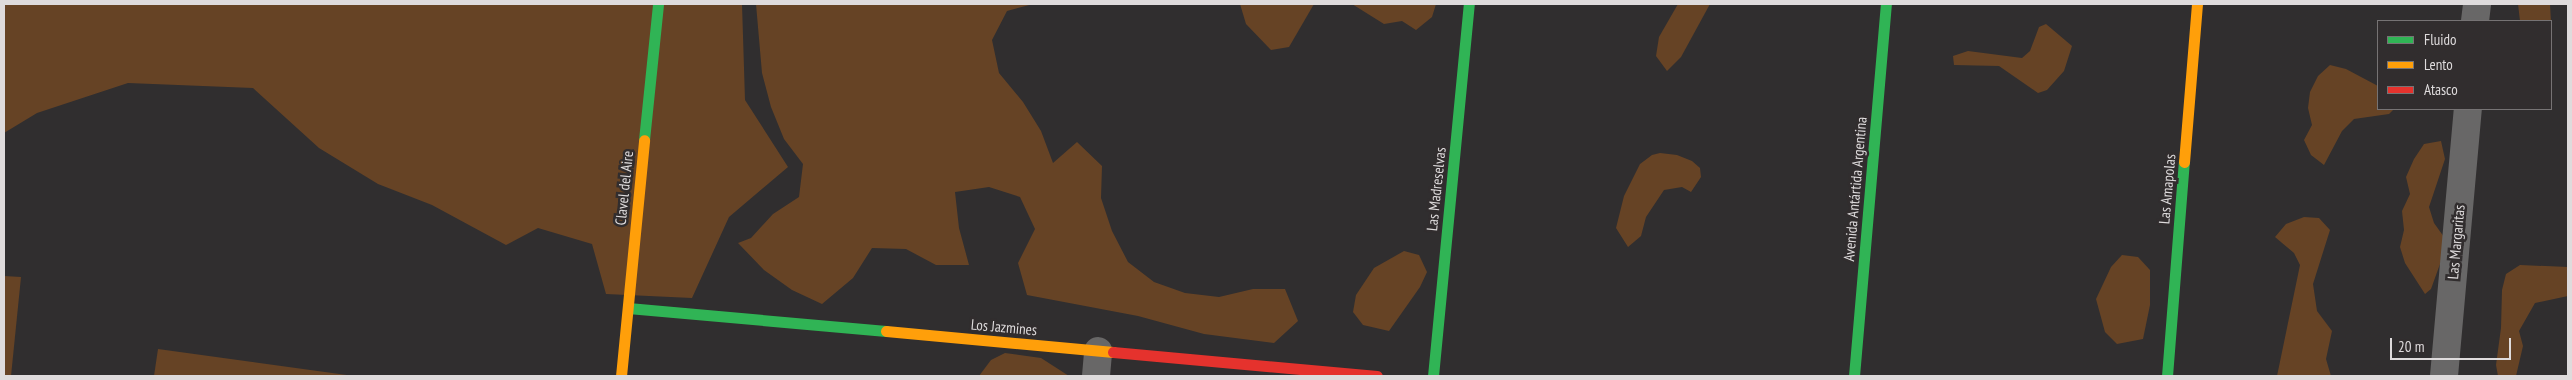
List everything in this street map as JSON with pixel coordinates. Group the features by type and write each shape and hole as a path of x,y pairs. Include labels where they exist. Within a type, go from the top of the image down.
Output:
{"street":[{"name":"Clavel del Aire","path":"621,376 658,4"},
{"name":"Las Madreselvas","path":"1433,376 1469,4"},
{"name":"Avenida Antártida Argentina","path":"1854,376 1886,4"},
{"name":"Las Amapolas","path":"2167,376 2197,4"},
{"path":"2476,20 2477,4"},
{"name":"Las Margaritas","path":"2444,376 2468,110"},
{"name":"Los Jazmines","path":"628,308 1097,364 1377,376"}],"shaded area":[{"path":"4,4 742,4 745,100 788,167 729,217 692,298 606,294 592,244 538,228 506,245 432,205 378,184 319,148 253,88 128,83 37,113 4,133"},
{"path":"756,4 1033,4 1007,11 992,40 999,73 1023,102 1041,131 1053,163 1077,142 1102,166 1101,198 1112,231 1128,262 1154,282 1185,293 1219,297 1253,289 1285,289 1298,321 1274,343 1204,334 1138,316 1027,295 1018,263 1035,229 1020,197 989,187 955,192 959,228 969,265 936,265 906,249 872,248 853,278 822,304 792,290 764,270 738,243 751,238 773,214 799,197 803,164 784,139 771,107 762,73"},
{"path":"1240,4 1314,4 1289,47 1271,50 1246,24"},
{"path":"1352,4 1436,4 1432,17 1416,30 1402,21 1384,24"},
{"path":"1678,4 1710,4 1681,57 1667,71 1656,56 1659,37"},
{"path":"2518,4 2550,4 2551,20 2520,20"},
{"path":"2046,24 2072,46 2064,71 2047,90 2038,93 1999,66 1954,65 1953,56 1968,51 2022,58 2030,51 2039,27"},
{"path":"2330,65 2346,69 2377,85 2377,110 2393,110 2389,114 2354,119 2342,131 2324,165 2311,155 2304,140 2312,125 2308,108 2310,92 2318,76"},
{"path":"2441,141 2445,159 2429,207 2434,223 2444,237 2444,253 2431,289 2425,294 2405,263 2400,247 2404,230 2402,211 2410,194 2406,177 2414,159 2424,144"},
{"path":"1660,153 1677,155 1692,161 1700,168 1701,177 1691,192 1682,187 1664,190 1646,217 1641,236 1628,247 1616,228 1624,196 1640,164 1652,155"},
{"path":"2304,217 2319,218 2330,230 2313,284 2317,311 2332,331 2326,359 2331,376 2277,376 2300,265 2294,253 2275,237 2286,224"},
{"path":"1404,251 1419,255 1427,272 1420,287 1389,331 1363,325 1353,312 1356,295 1374,268"},
{"path":"2122,255 2138,257 2150,270 2150,305 2143,339 2117,344 2105,332 2096,299 2111,267"},
{"path":"2520,265 2568,267 2568,296 2535,303 2519,331 2523,346 2516,376 2498,376 2496,365 2501,328 2502,290 2506,274"},
{"path":"4,276 21,277 11,376 4,376"},
{"path":"158,349 354,376 154,376"},
{"path":"1005,353 1041,358 1069,376 979,376 991,360"}],"traffic: fast":[{"path":"644,140 658,4"},
{"path":"1433,376 1469,4"},
{"path":"1854,376 1886,4"},
{"path":"2167,376 2184,162"},
{"path":"628,308 886,331"}],"traffic: slow":[{"path":"2184,162 2197,4"},
{"path":"621,376 644,140"},
{"path":"886,331 1113,352"}],"traffic: jam":[{"path":"1113,352 1377,376"}]}
